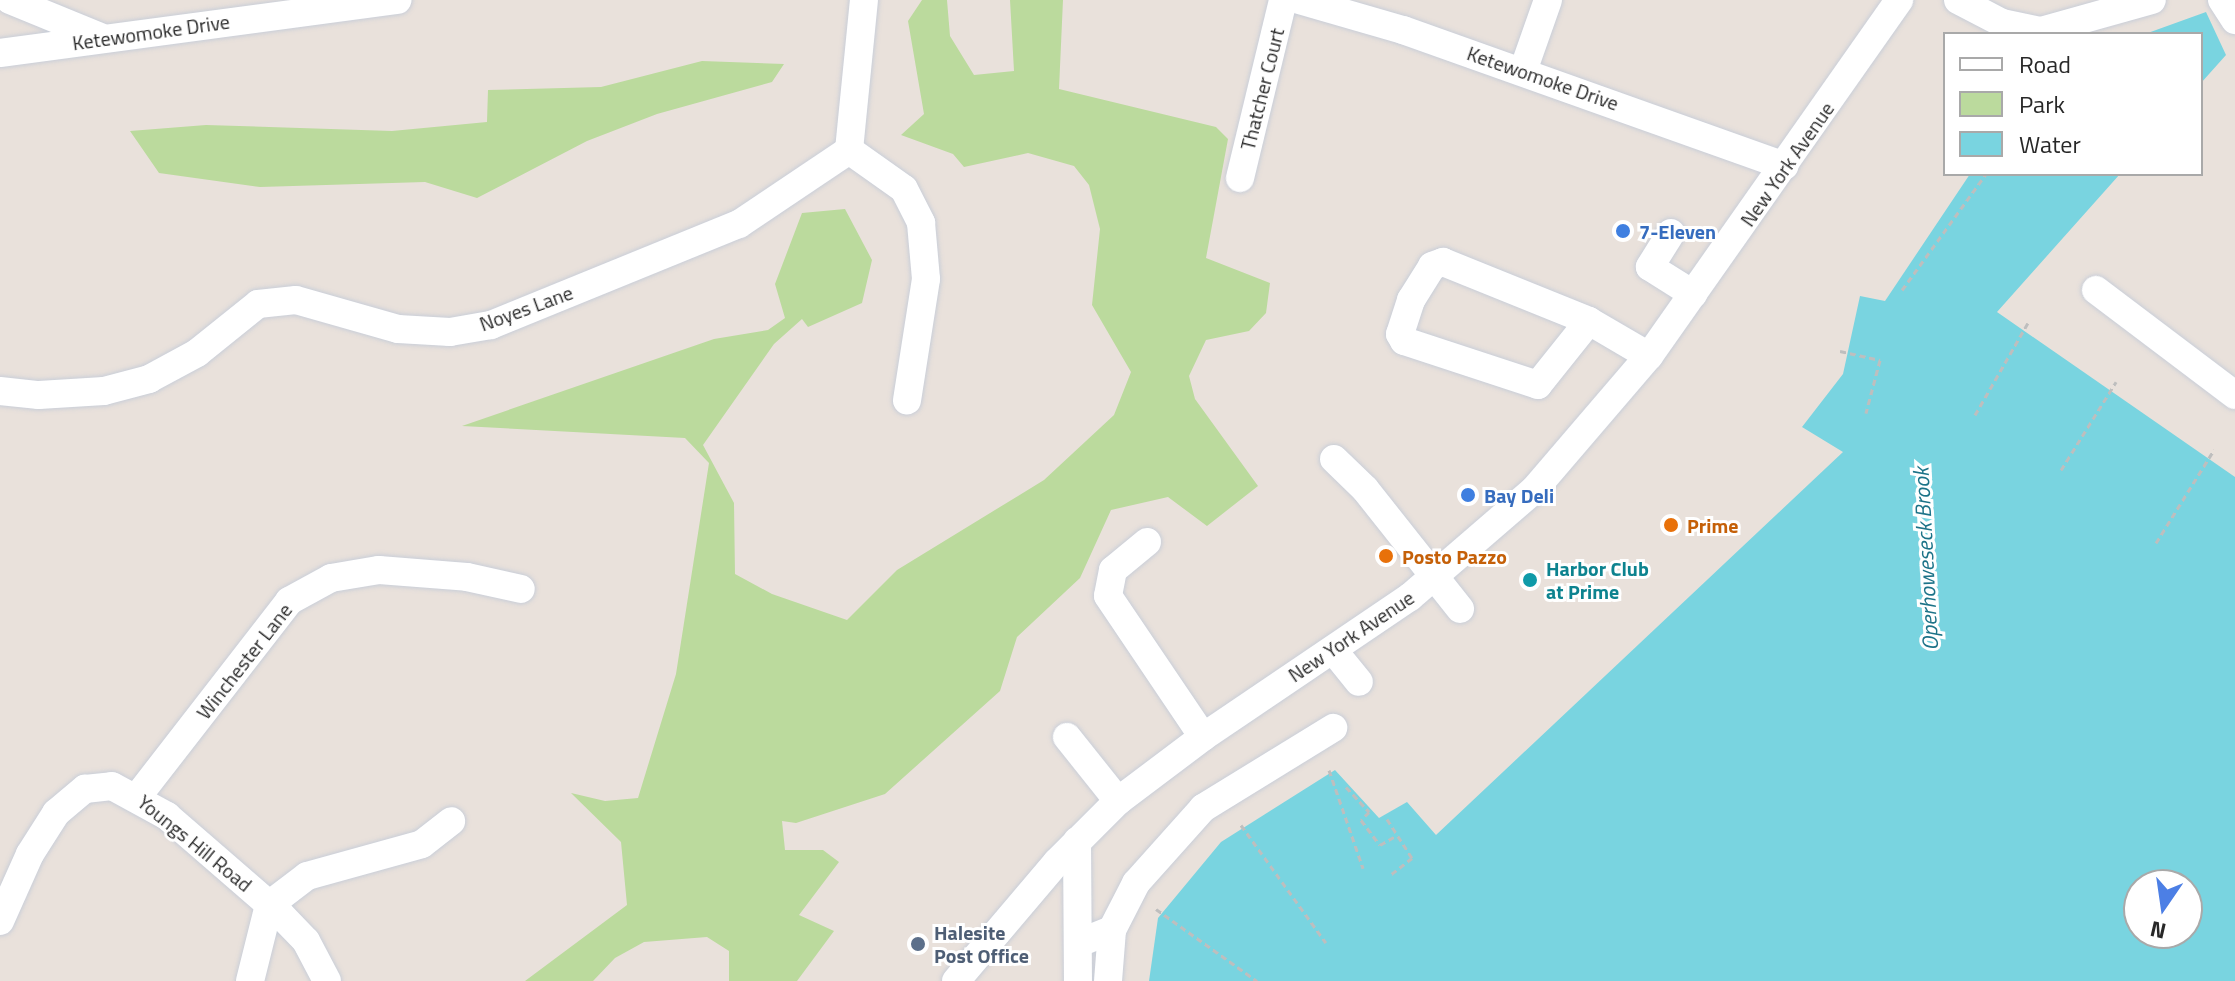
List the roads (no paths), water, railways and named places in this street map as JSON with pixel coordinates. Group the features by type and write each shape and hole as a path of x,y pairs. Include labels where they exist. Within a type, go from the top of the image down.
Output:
{"street":[{"path":"10,0 101,38"},
{"name":"Ketewomoke Drive","path":"0,53 397,0"},
{"path":"864,0 849,150 904,189 921,223 926,279 907,401"},
{"name":"Thatcher Court","path":"1240,178 1283,0"},
{"name":"Ketewomoke Drive","path":"1299,0 1523,71 1785,166"},
{"path":"1523,71 1548,0"},
{"name":"New York Avenue","path":"956,981 1077,841 1118,801 1203,737 1434,579 1534,490 1649,356 1884,27 1899,0"},
{"name":"New York Avenue","path":"1884,27 1909,0"},
{"path":"1958,0 2002,23 2041,31 2152,0"},
{"path":"2222,0 2235,20"},
{"name":"Noyes Lane","path":"0,391 39,395 104,391 149,379 197,353 258,304 296,300 398,329 450,332 491,325 739,224 849,150"},
{"path":"1671,233 1650,267 1693,294"},
{"path":"1589,321 1538,385 1404,341 1400,334 1411,300 1432,266 1443,262 1589,321 1649,356"},
{"path":"2096,290 2234,394"},
{"path":"1334,459 1365,489 1460,609"},
{"path":"1147,542 1113,570 1108,596 1203,737"},
{"name":"Winchester Lane","path":"138,796 289,601 331,578 379,570 467,577 521,589"},
{"path":"1333,650 1359,682"},
{"path":"1108,981 1112,930 1136,883 1203,808 1333,728"},
{"path":"1067,737 1118,801"},
{"name":"Youngs Hill Road","path":"2,911 49,821 77,793 103,785 138,796 269,905 306,941 327,981"},
{"path":"250,981 269,905 307,876 422,844 451,821"},
{"path":"1077,841 1078,981"},
{"path":"0,870 30,854"},
{"path":"1079,943 1112,930"}],"water":[{"path":"2206,12 2226,55 2203,81 2203,32 2151,32"},
{"name":"Operhoweseck Brook","path":"1969,176 2118,176 1997,312 2235,477 2235,981 1149,981 1158,918 1221,842 1335,770 1379,818 1407,802 1436,835 1843,452 1802,427 1843,374 1860,296 1885,301"}],"place":[{"name":"7-Eleven","path":"1623,231"},
{"name":"Bay Deli","path":"1468,495"},
{"name":"Prime","path":"1671,525"},
{"name":"Posto Pazzo","path":"1386,556"},
{"name":"Harbor Club at Prime","path":"1530,580"},
{"name":"Halesite Post Office","path":"918,944"}]}
